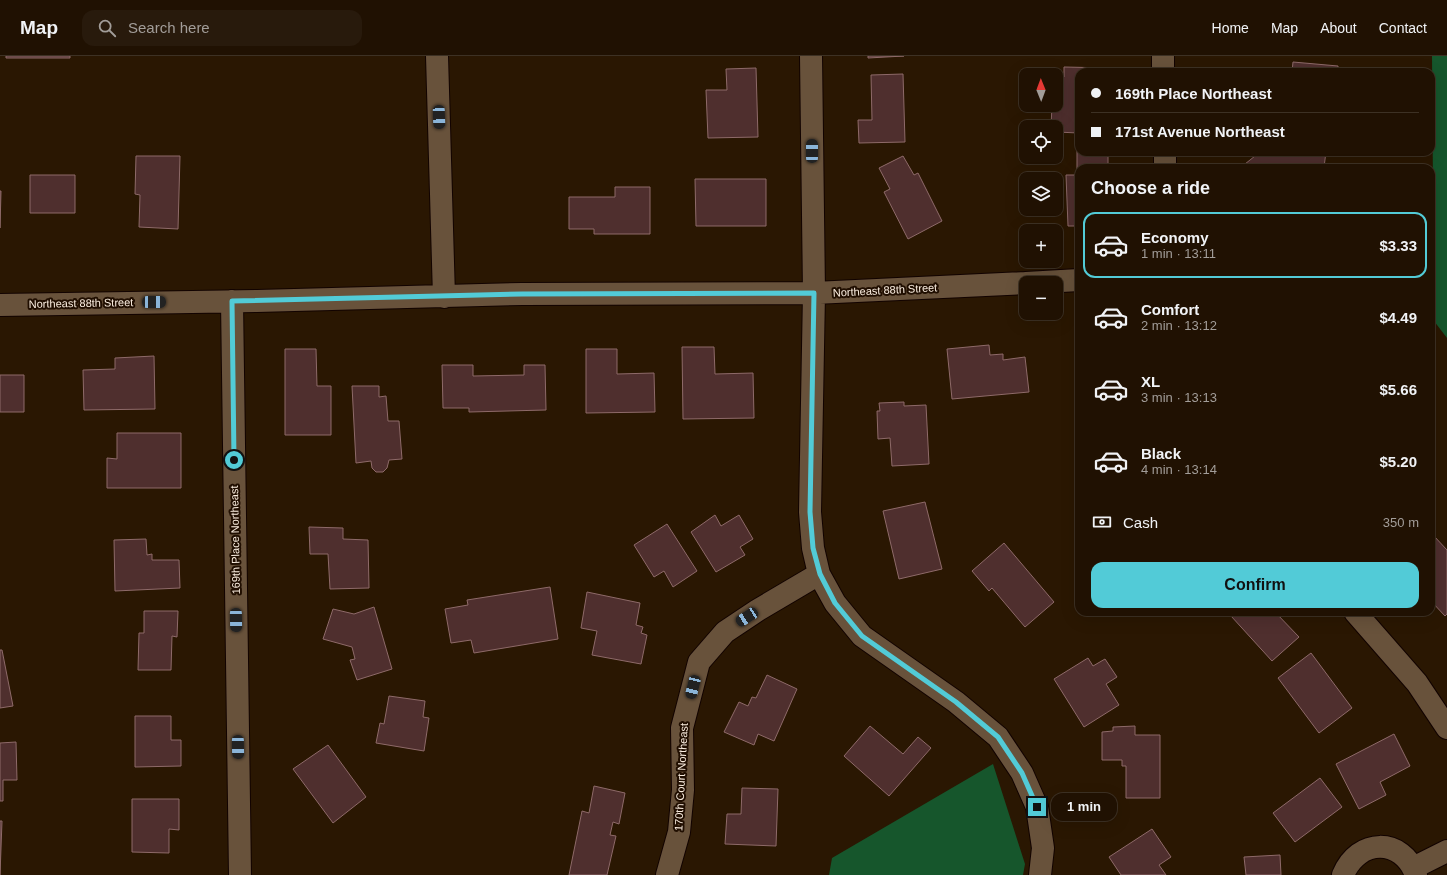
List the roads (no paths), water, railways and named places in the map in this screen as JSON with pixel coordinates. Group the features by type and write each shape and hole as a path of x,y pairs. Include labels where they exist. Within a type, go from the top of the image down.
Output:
{"street":[{"path":"437,56 444,297"},
{"path":"811,56 814,293 810,512 813,548 820,574 835,603 862,636 956,702 998,737 1022,773 1037,807 1043,848 1040,875"},
{"path":"1163,56 1163,68"},
{"name":"Northeast 88th Street","path":"1063,281 1075,280"},
{"name":"Northeast 88th Street","path":"0,304 444,297 522,294 814,293 1019,283"},
{"name":"169th Place Northeast","path":"232,301 240,875"},
{"name":"170th Court Northeast","path":"667,875 679,832 683,790 682,728 699,662 725,632 758,610 820,574"},
{"path":"1358,616 1417,683 1447,728"},
{"path":"1343,875 1347,865 1355,856 1366,849 1378,847 1391,848 1402,854 1410,863 1414,871 1447,851"}]}
